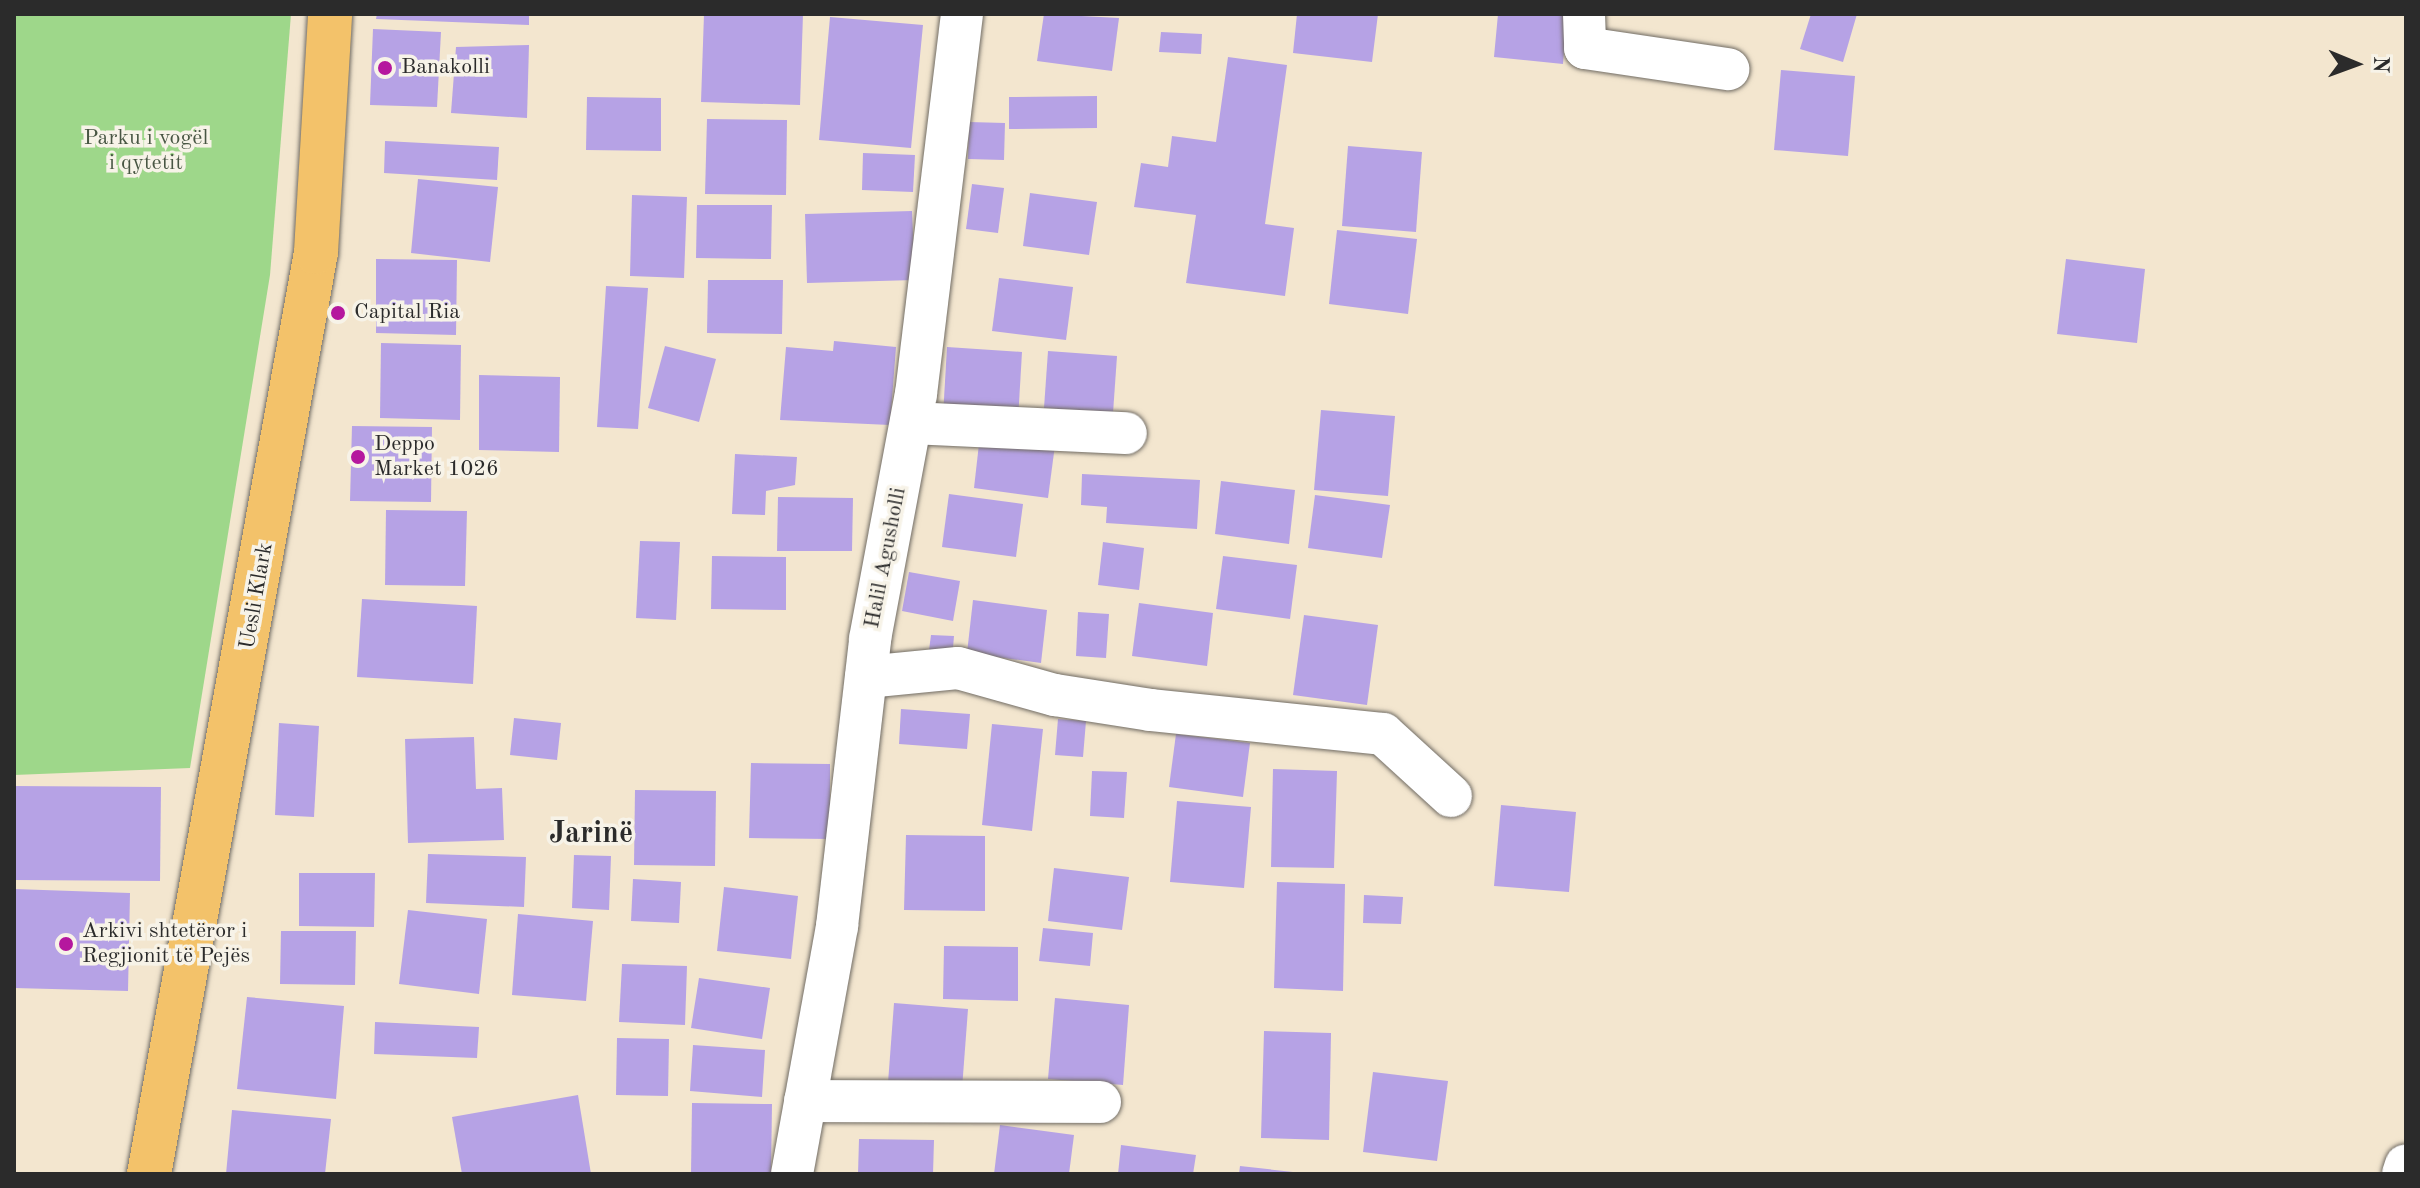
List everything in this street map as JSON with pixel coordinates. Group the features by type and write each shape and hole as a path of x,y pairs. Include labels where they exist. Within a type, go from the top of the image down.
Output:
{"main road":[{"name":"Uesli Klark","path":"149,1174 316,252 330,14"}],"street":[{"name":"Halil Agusholli","path":"792,1174 837,926 866,677 911,423 962,14"},
{"path":"1584,14 1585,48 1728,69"},
{"path":"911,423 1126,433"},
{"path":"866,677 958,668 1055,695 1151,710 1383,734 1451,796"},
{"path":"805,1101 1100,1102"},
{"path":"2403,1174 2406,1165"}],"green space":[{"name":"Parku i vogël i qytetit","path":"14,14 291,14 270,275 190,768 14,775"}],"building":[{"path":"377,14 529,14 529,25 376,19"},
{"path":"704,14 803,14 800,105 701,102"},
{"path":"1044,14 1119,18 1112,71 1037,61"},
{"path":"1297,14 1378,14 1372,62 1293,53"},
{"path":"1498,14 1567,14 1563,64 1494,57"},
{"path":"1811,14 1857,14 1843,62 1800,49"},
{"path":"830,17 923,25 911,148 819,140"},
{"path":"373,29 441,32 437,107 370,105"},
{"path":"1161,32 1202,34 1201,54 1159,52"},
{"path":"529,45 527,118 451,113 456,47"},
{"path":"1228,57 1287,65 1265,224 1294,228 1285,296 1186,283 1196,215 1134,207 1141,163 1168,167 1172,136 1216,142"},
{"path":"1781,70 1855,76 1848,156 1774,150"},
{"path":"1097,96 1097,128 1009,129 1009,97"},
{"path":"587,97 661,98 661,151 586,150"},
{"path":"707,119 787,120 786,195 705,194"},
{"path":"969,122 1005,123 1004,160 968,159"},
{"path":"385,141 499,147 497,180 384,173"},
{"path":"1348,146 1422,152 1416,232 1342,226"},
{"path":"863,153 915,155 913,192 862,190"},
{"path":"418,179 498,187 490,262 411,253"},
{"path":"972,184 1004,188 998,233 966,229"},
{"path":"1030,193 1097,202 1089,255 1023,246"},
{"path":"632,195 687,197 684,278 630,276"},
{"path":"697,205 772,205 771,259 696,258"},
{"path":"912,211 915,280 807,283 805,214"},
{"path":"1337,230 1417,239 1408,314 1329,304"},
{"path":"376,259 457,260 456,335 376,333"},
{"path":"2066,259 2145,269 2137,343 2057,334"},
{"path":"999,278 1073,287 1066,340 992,331"},
{"path":"708,280 783,280 782,334 707,333"},
{"path":"606,286 648,288 638,429 597,427"},
{"path":"834,341 896,347 890,425 780,420 786,347 833,351"},
{"path":"381,343 461,345 460,420 380,418"},
{"path":"665,346 716,359 699,422 648,408"},
{"path":"947,347 1022,352 1018,420 943,416"},
{"path":"1048,351 1117,356 1113,413 1044,408"},
{"path":"479,375 560,377 559,452 479,450"},
{"path":"1321,410 1395,416 1388,496 1314,490"},
{"path":"352,426 432,427 431,502 350,501"},
{"path":"980,435 1055,445 1048,498 974,488"},
{"path":"735,454 797,457 795,485 766,491 765,515 732,514"},
{"path":"1082,474 1200,480 1197,529 1106,523 1107,507 1081,505"},
{"path":"1221,481 1295,490 1289,544 1215,534"},
{"path":"949,494 1023,504 1016,557 942,547"},
{"path":"1315,495 1390,505 1382,558 1308,548"},
{"path":"778,497 853,498 852,551 777,551"},
{"path":"386,510 467,511 465,586 385,585"},
{"path":"640,541 680,542 676,620 636,618"},
{"path":"1103,542 1144,548 1139,590 1098,585"},
{"path":"712,556 786,557 786,610 711,609"},
{"path":"1223,556 1297,565 1290,619 1216,609"},
{"path":"909,572 960,581 953,621 902,611"},
{"path":"362,599 477,606 473,684 357,677"},
{"path":"973,600 1047,610 1041,663 967,653"},
{"path":"1139,603 1213,613 1207,666 1132,656"},
{"path":"1078,612 1109,614 1106,658 1076,656"},
{"path":"1304,615 1378,625 1367,705 1293,695"},
{"path":"931,635 954,636 952,660 928,658"},
{"path":"901,709 970,714 967,749 899,744"},
{"path":"514,718 561,723 557,760 510,755"},
{"path":"1058,719 1086,721 1083,757 1055,755"},
{"path":"279,723 319,726 314,817 275,815"},
{"path":"992,724 1043,729 1032,831 982,825"},
{"path":"1176,734 1250,743 1243,797 1169,787"},
{"path":"474,737 476,789 502,788 504,840 408,843 405,739"},
{"path":"751,763 830,764 830,839 749,838"},
{"path":"1273,769 1337,771 1334,868 1271,867"},
{"path":"1092,771 1127,772 1124,818 1090,816"},
{"path":"14,786 161,787 160,881 14,880"},
{"path":"635,790 716,791 715,866 634,865"},
{"path":"1177,801 1251,807 1244,888 1170,882"},
{"path":"1501,805 1576,812 1569,892 1494,886"},
{"path":"906,835 985,836 985,911 904,910"},
{"path":"428,854 526,857 524,907 426,903"},
{"path":"574,855 611,856 609,910 572,908"},
{"path":"1054,868 1129,877 1122,930 1048,921"},
{"path":"299,873 375,873 374,927 299,926"},
{"path":"633,879 681,882 679,923 631,921"},
{"path":"1277,882 1345,884 1343,991 1274,988"},
{"path":"724,887 798,896 791,959 717,951"},
{"path":"14,889 130,893 128,991 14,988"},
{"path":"1364,895 1403,897 1401,924 1363,923"},
{"path":"408,910 487,919 479,994 399,984"},
{"path":"518,914 593,921 586,1001 512,995"},
{"path":"1043,928 1093,933 1090,966 1039,961"},
{"path":"281,931 356,931 355,985 280,984"},
{"path":"944,946 1018,947 1018,1001 943,999"},
{"path":"622,964 687,966 685,1025 619,1022"},
{"path":"699,978 770,988 762,1039 691,1028"},
{"path":"247,997 344,1006 336,1099 237,1089"},
{"path":"1055,998 1129,1005 1123,1085 1048,1079"},
{"path":"894,1003 968,1009 962,1089 888,1083"},
{"path":"375,1022 479,1027 477,1058 374,1054"},
{"path":"1264,1031 1331,1033 1329,1140 1261,1138"},
{"path":"617,1038 669,1039 668,1096 616,1095"},
{"path":"693,1045 765,1050 762,1097 690,1091"},
{"path":"1373,1072 1448,1081 1437,1161 1363,1152"},
{"path":"578,1095 591,1174 462,1174 452,1117"},
{"path":"692,1103 772,1104 771,1174 691,1174"},
{"path":"232,1110 331,1119 325,1174 226,1174"},
{"path":"1000,1125 1074,1135 1069,1174 994,1174"},
{"path":"859,1139 934,1140 933,1174 858,1174"},
{"path":"1121,1145 1196,1155 1193,1174 1118,1174"},
{"path":"1240,1166 1293,1172 1293,1174 1239,1174"}],"place":[{"name":"Banakolli","path":"385,68"},
{"name":"Capital Ria","path":"338,313"},
{"name":"Deppo Market 1026","path":"358,457"},
{"name":"Arkivi shtetëror i Regjionit të Pejës","path":"66,944"}],"district":[{"name":"Jarinë","path":"591,834"}]}
